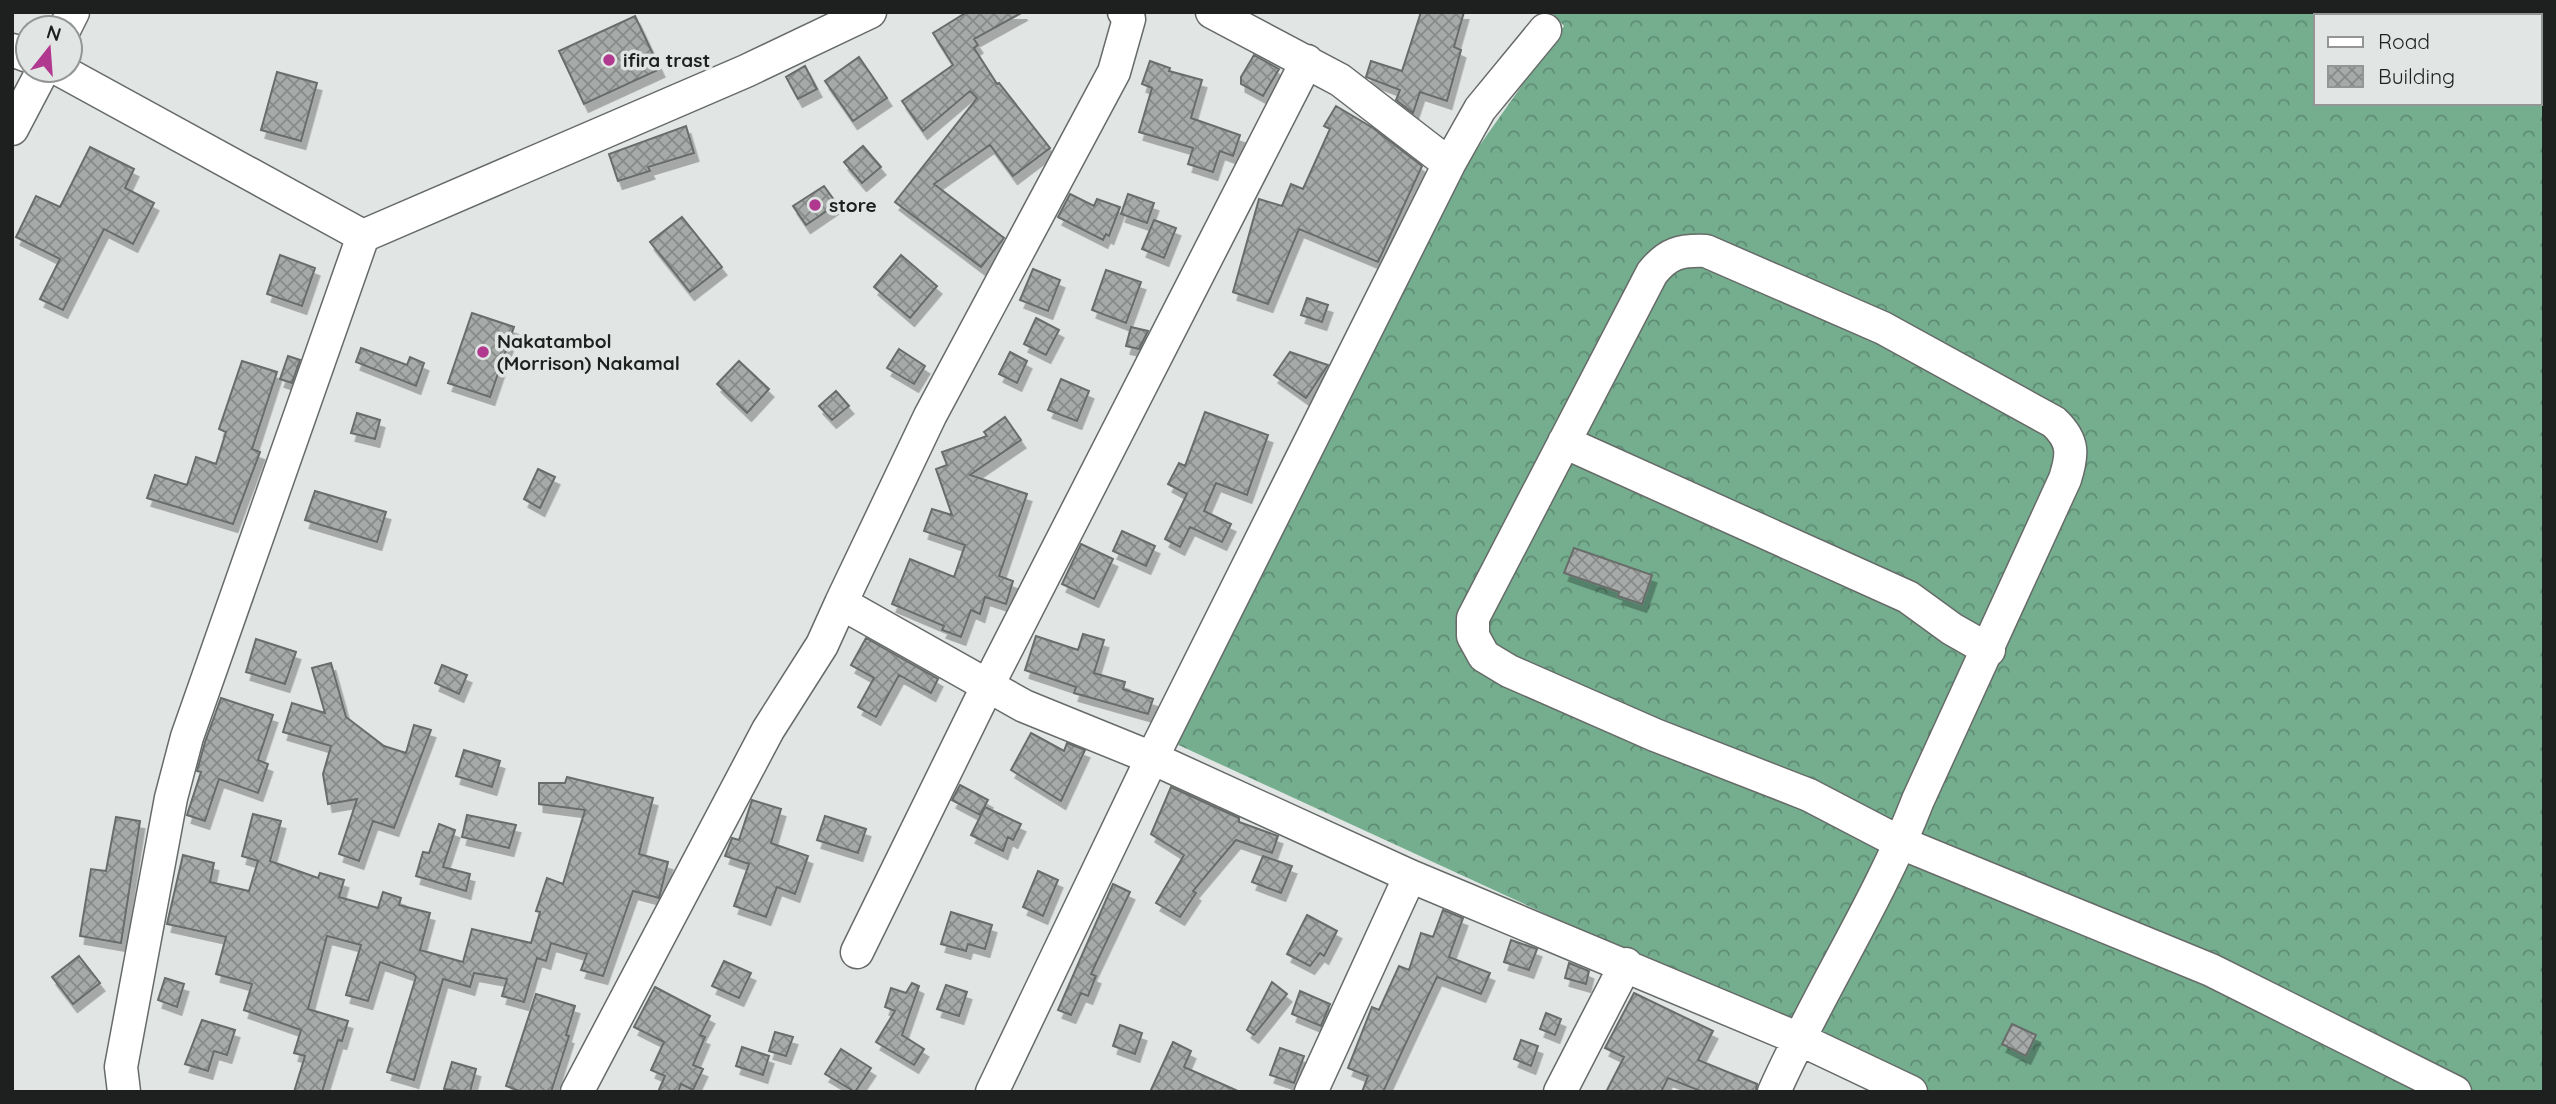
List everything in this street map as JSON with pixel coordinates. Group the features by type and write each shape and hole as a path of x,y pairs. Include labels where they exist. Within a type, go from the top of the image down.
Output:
{"street":[{"path":"124,1092 121,1067 171,798 187,737 363,236 746,71 870,12"},
{"path":"1212,12 1340,80 1449,164"},
{"path":"577,1092 768,730 822,645 930,416 1115,72 1133,15"},
{"path":"992,1092 1152,758 1449,164 1480,109 1545,30"},
{"path":"857,951 987,687 1307,61"},
{"path":"84,83 363,236"},
{"path":"12,129 36,84"},
{"path":"1774,1092 1797,1038 1901,843 1918,800 2065,479 2073,457 2072,446 2066,433 2054,422 1883,328 1706,251 1676,251 1664,259 1652,273 1473,618 1472,636 1483,656 1509,671 1655,734 1809,795 1901,843 2211,970 2455,1092"},
{"path":"1564,442 1908,597 1952,629 1989,649"},
{"path":"841,603 1024,706 1152,758 1410,876 1626,964 1797,1038 1911,1092"},
{"path":"1311,1092 1410,876"},
{"path":"1560,1092 1626,964"}],"green space":[{"path":"1551,12 2544,12 2544,1092 1933,1092 1172,742 1465,166 1564,26"}],"building":[{"path":"967,12 1023,12 974,39 978,45 974,48 997,84 999,83 1050,148 1013,176 990,145 934,184 1004,238 981,267 895,202 977,98 970,91 923,131 902,101 953,65 933,33"},
{"path":"1421,12 1464,12 1454,47 1461,50 1447,101 1420,92 1413,113 1396,100 1400,90 1366,77 1371,61 1402,71"},
{"name":"ifira trast","path":"635,16 660,69 584,104 559,51"},
{"path":"1254,55 1279,69 1263,96 1241,84 1241,77"},
{"path":"859,57 887,98 853,121 825,81"},
{"path":"1150,61 1170,68 1169,71 1202,80 1191,118 1240,135 1233,156 1220,151 1213,172 1188,164 1193,148 1139,132 1152,88 1142,84"},
{"path":"805,66 817,89 798,99 786,77"},
{"path":"277,72 317,83 301,141 261,130"},
{"path":"1336,106 1373,128 1422,166 1378,262 1299,229 1268,304 1233,292 1259,199 1282,206 1291,184 1303,189 1330,129 1324,126"},
{"path":"686,126 694,153 648,167 650,171 618,181 609,154"},
{"path":"863,146 881,167 862,183 844,162"},
{"path":"90,147 134,169 125,188 154,203 133,244 104,229 63,310 40,299 60,259 16,237 36,196 60,207"},
{"name":"store","path":"824,186 837,204 806,225 793,206"},
{"path":"1070,194 1094,206 1097,199 1120,207 1109,236 1106,234 1103,240 1058,217"},
{"path":"1128,194 1154,203 1147,223 1121,214"},
{"path":"682,217 722,267 690,292 650,242"},
{"path":"1154,220 1176,228 1164,258 1142,249"},
{"path":"280,255 315,268 302,306 267,294"},
{"path":"901,255 937,286 910,318 874,287"},
{"path":"1033,269 1060,280 1048,311 1020,300"},
{"path":"1106,270 1141,282 1126,323 1092,310"},
{"path":"1307,298 1328,305 1322,322 1301,315"},
{"path":"472,313 514,327 490,397 448,383"},
{"path":"1036,318 1059,330 1046,355 1024,344"},
{"path":"1131,327 1148,331 1139,349 1126,346"},
{"path":"361,348 407,365 410,357 424,363 416,386 356,362"},
{"path":"899,349 925,366 914,384 887,368"},
{"path":"1010,352 1027,361 1017,383 999,374"},
{"path":"1290,352 1328,365 1306,398 1274,375"},
{"path":"288,356 300,360 292,383 280,379"},
{"path":"242,361 277,372 252,449 260,452 233,524 147,498 155,475 187,485 196,457 216,464 226,432 219,429"},
{"path":"739,361 769,389 747,413 717,384"},
{"path":"1061,379 1089,391 1077,421 1048,410"},
{"path":"836,391 849,406 832,420 819,406"},
{"path":"1205,412 1268,435 1247,495 1216,483 1204,511 1231,524 1222,542 1190,527 1180,547 1165,539 1187,494 1168,484 1179,463 1185,466"},
{"path":"357,413 380,420 375,439 351,433"},
{"path":"1005,417 1021,440 970,475 1027,494 999,576 1013,581 1006,604 985,597 980,614 971,610 961,637 942,630 944,626 892,604 910,559 954,577 965,545 924,531 932,509 952,515 936,469 947,465 942,452 987,436 984,432"},
{"path":"538,469 555,477 540,508 524,499"},
{"path":"315,491 386,512 377,542 305,520"},
{"path":"1122,531 1155,546 1146,566 1113,551"},
{"path":"1081,544 1113,559 1094,599 1062,584"},
{"path":"1574,548 1652,575 1642,604 1618,596 1619,592 1564,573"},
{"path":"1083,634 1104,640 1094,673 1125,682 1123,689 1153,699 1148,714 1074,693 1076,687 1025,670 1036,636 1078,650"},
{"path":"866,638 938,679 931,693 899,675 876,717 858,707 874,678 851,665"},
{"path":"256,639 296,652 285,684 246,672"},
{"path":"331,663 346,717 384,746 406,753 414,725 431,730 394,828 373,821 359,861 339,854 357,799 328,804 323,774 331,746 283,732 292,703 325,713 312,668"},
{"path":"442,665 467,675 459,694 435,683"},
{"path":"221,698 273,715 258,760 268,764 258,793 219,779 205,821 187,815 201,772 197,771 205,742"},
{"path":"1031,733 1064,751 1067,743 1085,750 1061,801 1011,770"},
{"path":"464,750 500,761 492,787 456,776"},
{"path":"567,777 653,798 639,854 668,862 659,898 633,891 603,976 581,970 587,954 551,943 546,961 537,958 524,1002 502,996 507,979 474,973 470,987 443,979 414,1080 387,1072 416,977 414,974 380,962 368,1001 346,995 361,945 327,936 308,1009 348,1021 342,1041 338,1040 322,1092 294,1092 305,1056 294,1053 301,1030 244,1010 252,984 216,974 226,937 167,924 183,855 214,863 210,882 249,891 258,861 242,856 253,814 281,821 270,861 318,878 320,873 344,880 339,897 378,908 383,892 401,898 399,905 430,913 420,950 463,962 472,929 531,943 540,912 536,911 547,878 563,884 585,810 539,804 539,783 565,783"},
{"path":"960,785 988,800 980,815 952,800"},
{"path":"1171,787 1239,818 1239,822 1278,836 1272,853 1236,840 1193,891 1196,893 1180,917 1156,903 1184,855 1151,834"},
{"path":"752,800 781,809 771,843 808,856 795,894 777,887 766,917 734,906 749,864 725,856 732,838 739,840"},
{"path":"985,807 1021,824 1013,840 1008,837 1003,851 971,835"},
{"path":"467,815 516,825 509,848 462,837"},
{"path":"825,816 866,829 858,853 817,840"},
{"path":"116,817 140,821 121,943 80,936 91,869 106,871"},
{"path":"439,824 455,830 443,867 470,874 466,891 416,876 423,852 429,853"},
{"path":"1263,856 1292,866 1281,893 1252,882"},
{"path":"1038,871 1058,880 1043,916 1023,907"},
{"path":"1113,884 1130,892 1091,974 1096,976 1088,996 1081,993 1071,1015 1058,1010"},
{"path":"1443,910 1463,918 1449,957 1490,973 1481,994 1437,977 1383,1092 1362,1092 1368,1076 1348,1068 1372,1007 1379,1010 1399,966 1409,970 1421,933 1433,937"},
{"path":"951,912 992,925 985,949 968,944 966,951 941,944"},
{"path":"1307,915 1337,931 1324,956 1320,953 1310,966 1287,954"},
{"path":"1511,940 1537,949 1529,970 1504,962"},
{"path":"79,956 100,983 73,1004 52,977"},
{"path":"724,961 751,973 739,998 712,986"},
{"path":"1569,963 1589,971 1586,984 1565,978"},
{"path":"165,978 184,984 177,1007 158,1000"},
{"path":"1272,982 1287,994 1254,1035 1247,1030"},
{"path":"912,983 919,986 902,1035 924,1049 914,1065 876,1042 895,1011 885,1007 891,988 906,993"},
{"path":"946,985 967,992 959,1016 937,1009"},
{"path":"655,987 710,1016 700,1035 705,1037 693,1065 703,1069 693,1090 681,1084 678,1092 658,1092 665,1076 651,1070 664,1042 634,1027"},
{"path":"1300,991 1330,1004 1321,1026 1292,1014"},
{"path":"1634,993 1713,1031 1698,1060 1757,1084 1756,1092 1703,1092 1668,1078 1661,1092 1606,1092 1624,1057 1605,1048"},
{"path":"536,994 575,1006 566,1035 569,1036 551,1092 522,1092 506,1086"},
{"path":"1546,1013 1561,1019 1555,1035 1540,1029"},
{"path":"202,1020 235,1030 227,1055 214,1051 208,1071 185,1064"},
{"path":"2012,1024 2036,1035 2026,1056 2002,1044"},
{"path":"1120,1025 1142,1033 1135,1054 1113,1046"},
{"path":"775,1032 793,1037 786,1056 769,1051"},
{"path":"1521,1040 1538,1046 1531,1066 1514,1059"},
{"path":"1173,1042 1191,1051 1184,1067 1240,1092 1150,1092"},
{"path":"742,1047 769,1056 763,1075 736,1066"},
{"path":"1280,1048 1304,1056 1294,1083 1270,1075"},
{"path":"841,1049 871,1068 855,1092 825,1074"},
{"path":"452,1062 476,1069 470,1092 444,1089"}],"place":[{"name":"ifira trast","path":"609,60"},
{"name":"store","path":"815,205"},
{"name":"Nakatambol (Morrison) Nakamal","path":"483,352"}]}
